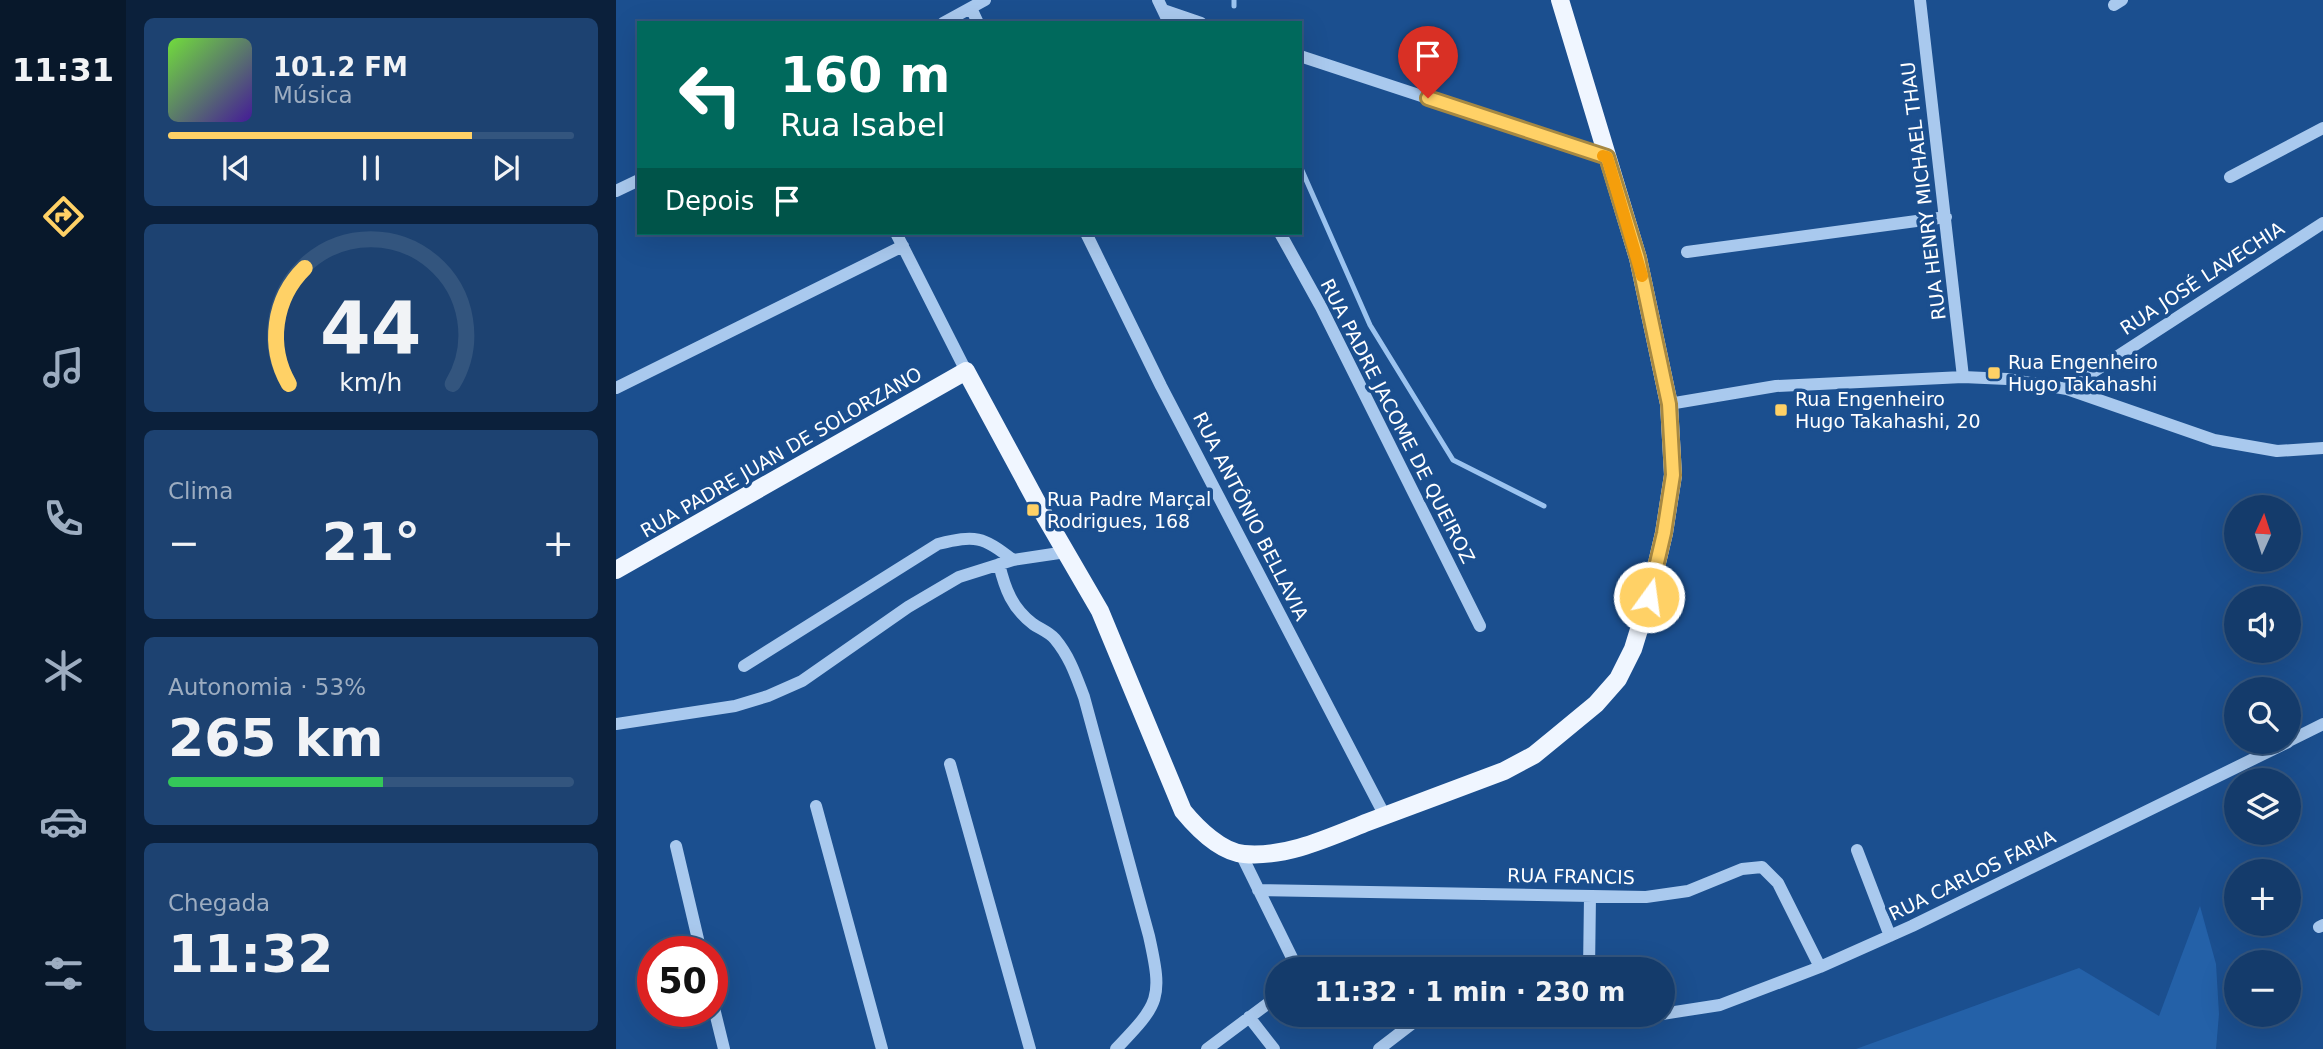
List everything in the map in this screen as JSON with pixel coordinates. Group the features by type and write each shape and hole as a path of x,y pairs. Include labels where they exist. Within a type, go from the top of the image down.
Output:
{"main road":[{"path":"966,371 1100,611 1183,811 1194,824 1221,845 1241,854 1271,853 1312,843 1504,771 1534,755 1596,704 1618,678 1633,649 1649,597 1673,475 1669,404 1638,258 1560,0"},
{"name":"RUA PADRE JUAN DE SOLORZANO","path":"616,570 966,371"}],"street":[{"path":"947,21 985,0"},
{"name":"RUA HENRY MICHAEL THAU","path":"1920,0 1964,377"},
{"path":"1160,5 1168,21"},
{"path":"1160,5 1196,21"},
{"path":"971,8 977,21"},
{"path":"1302,57 1607,157"},
{"path":"2230,177 2323,128"},
{"path":"616,191 637,181"},
{"path":"1688,252 1946,218"},
{"name":"RUA JOSÉ LAVECHIA","path":"2067,389 2323,223"},
{"path":"897,235 966,371"},
{"name":"RUA ANTÔNIO BELLAVIA","path":"1087,235 1161,386 1385,816"},
{"name":"RUA PADRE JACOME DE QUEIROZ","path":"1281,235 1321,307 1480,626"},
{"path":"616,388 902,246"},
{"path":"1669,404 1776,386 1964,377 2007,379 2067,389 2214,440 2277,451 2323,448"},
{"path":"744,666 938,544 976,538 989,542 1013,560"},
{"path":"616,724 735,706 779,691 802,681 959,577 1013,560 1066,552"},
{"path":"999,564 1005,590 1016,608 1033,624 1053,637 1071,661 1084,697 1149,936 1157,971 1156,1000 1146,1018 1116,1049"},
{"name":"RUA CARLOS FARIA","path":"2301,735 2323,724"},
{"name":"RUA CARLOS FARIA","path":"1675,1012 1720,1005 1820,967 1890,936 2263,754"},
{"path":"950,764 1030,1049"},
{"path":"816,806 882,1049"},
{"path":"676,846 697,936"},
{"path":"1857,850 1890,936"},
{"path":"1241,854 1292,957"},
{"name":"RUA FRANCIS","path":"1258,890 1665,895 1688,891 1742,869 1762,867 1779,883 1820,967"},
{"path":"1590,896 1590,957"},
{"path":"1207,1049 1265,1006"},
{"path":"1250,1017 1274,1049"},
{"path":"719,1027 724,1049"},
{"path":"1379,1049 1408,1027"}],"shaded area":[{"path":"2200,906 2216,964 2219,1014 2216,1049 1856,1049 2079,968 2159,1016"}],"waterway":[{"path":"1234,0 1234,6"},
{"path":"1302,171 1370,325 1453,460 1544,506"}],"slow traffic":[{"path":"1603,156 1607,157 1642,276"}],"place":[{"name":"Rua Engenheiro Hugo Takahashi","path":"1994,373"},
{"name":"Rua Engenheiro Hugo Takahashi, 20","path":"1781,410"},
{"name":"Rua Padre Marçal Rodrigues, 168","path":"1033,510"}],"route":[{"path":"1428,98 1607,157 1638,258 1669,404 1673,475 1664,533 1649,597"}]}
